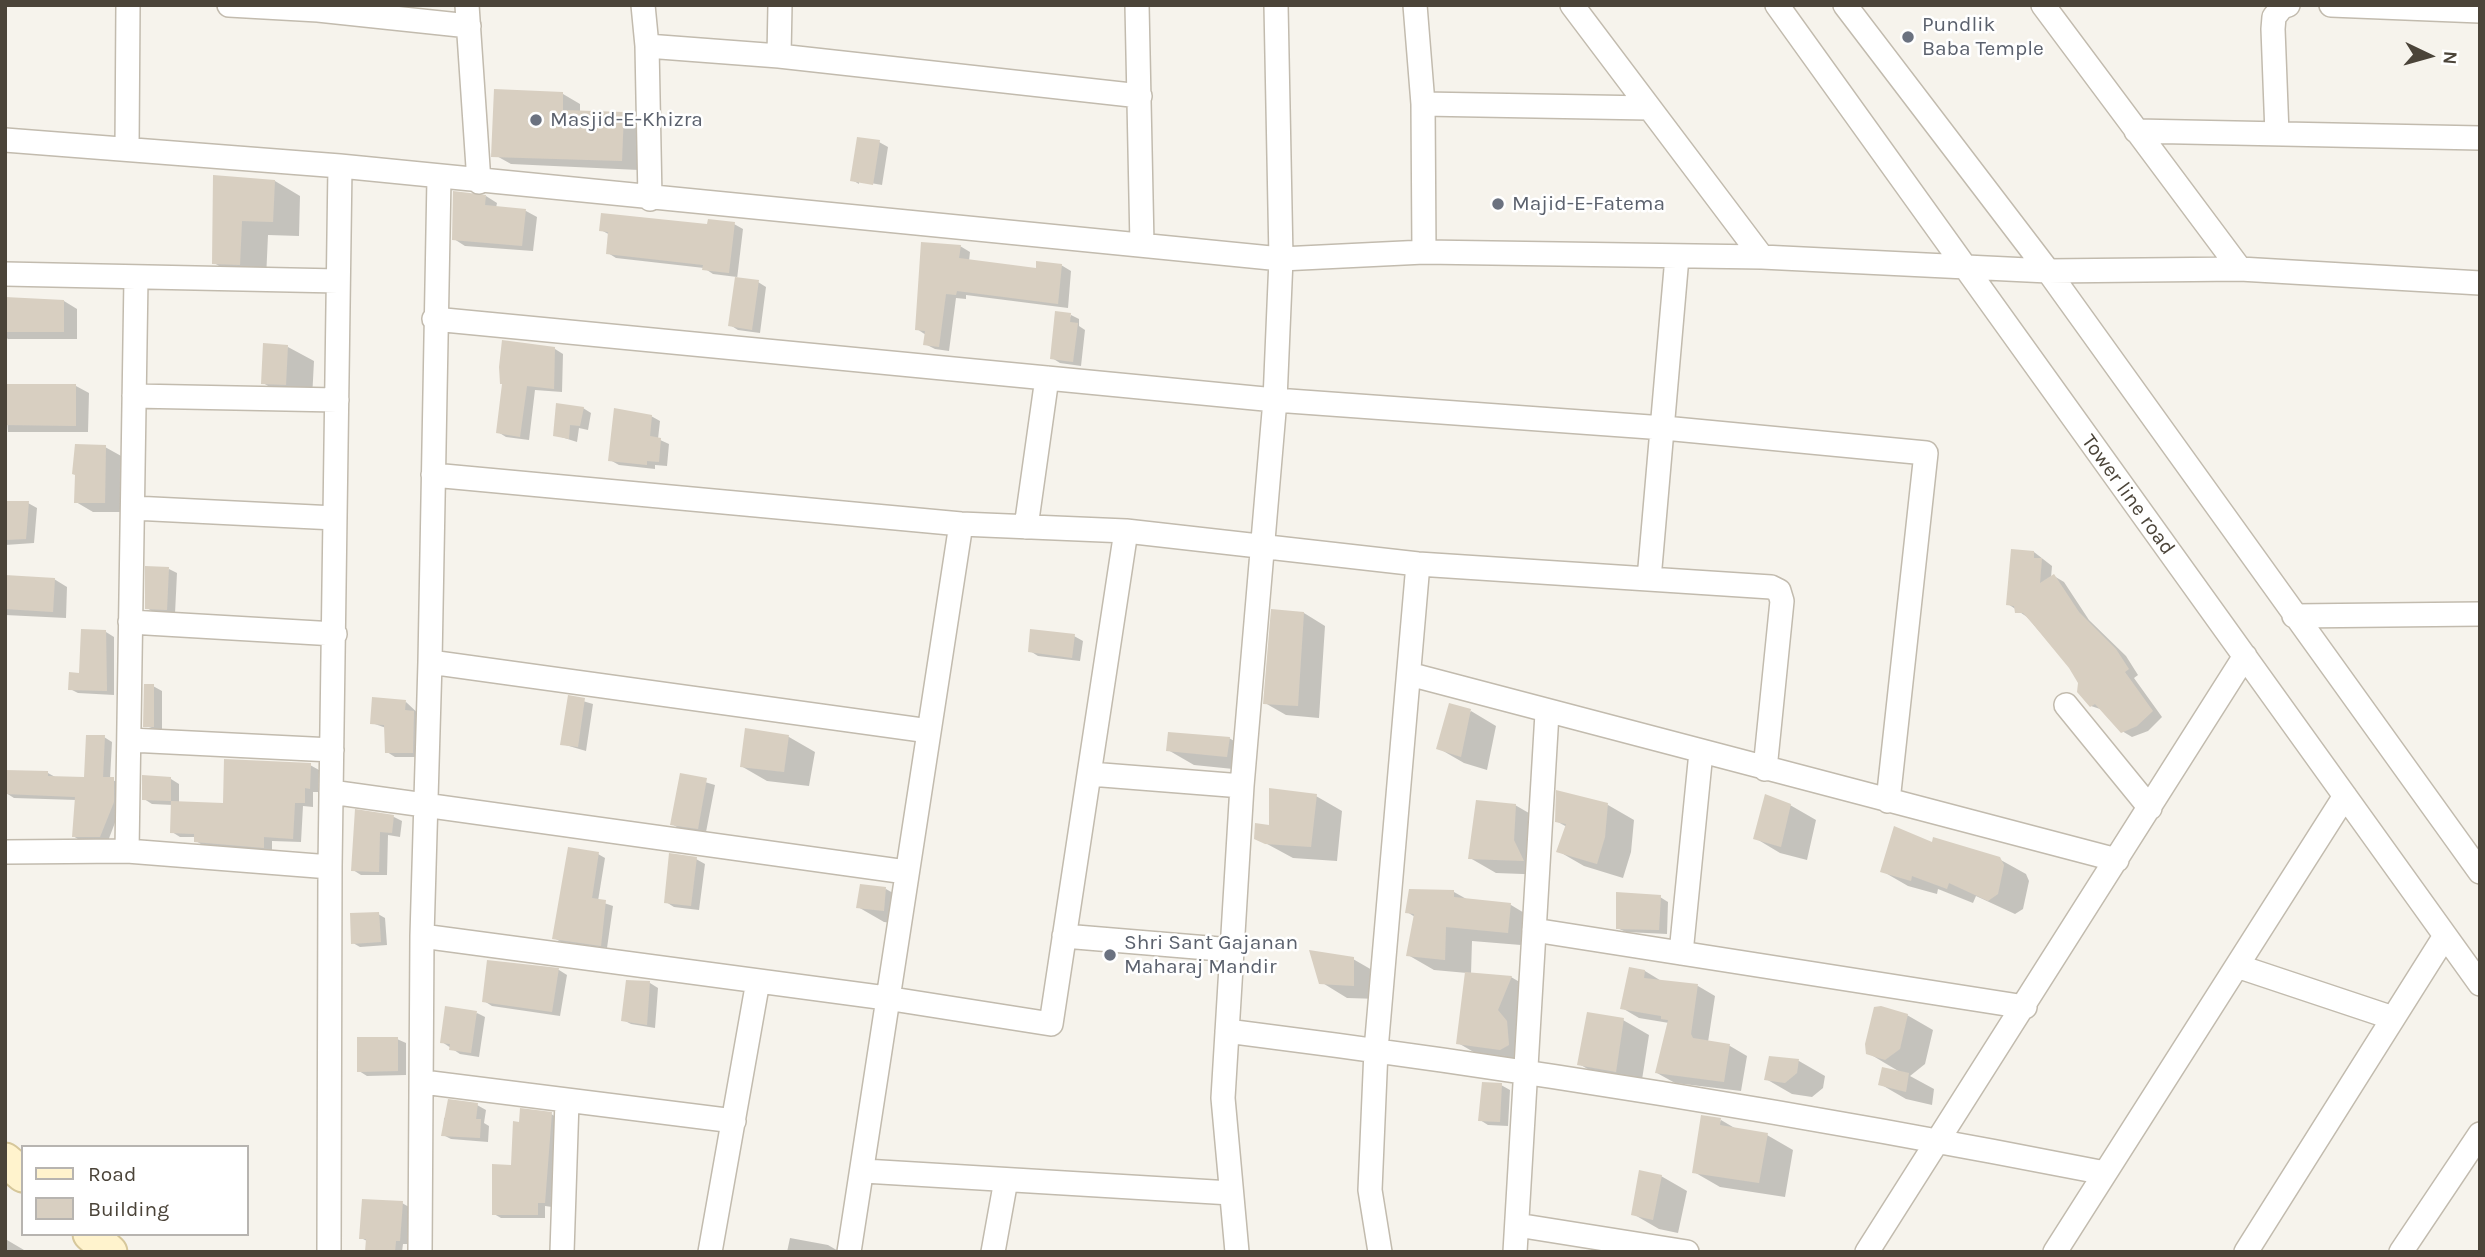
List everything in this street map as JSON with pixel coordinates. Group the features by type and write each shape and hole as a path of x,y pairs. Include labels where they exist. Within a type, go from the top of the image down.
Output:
{"street":[{"path":"127,149 128,5"},
{"path":"229,5 468,16 479,182"},
{"path":"643,5 647,46 650,199"},
{"path":"779,56 780,5"},
{"path":"1137,5 1142,245"},
{"path":"1237,1252 1223,1098 1242,786 1265,546 1275,400 1280,259 1276,5"},
{"path":"1415,5 1423,104 1424,252"},
{"path":"1572,5 1762,257"},
{"name":"Tower line road","path":"1777,5 1963,268 2480,984"},
{"path":"1845,5 2048,271 2480,872"},
{"path":"2043,5 2240,269"},
{"path":"2277,134 2274,17 2282,7 2288,5"},
{"path":"2331,5 2480,11"},
{"path":"647,46 779,56 1140,96"},
{"path":"1423,104 1649,108"},
{"path":"2136,131 2480,138"},
{"path":"5,139 340,166 650,199 1280,259 1424,252 1762,257 2048,271 2240,269 2480,283"},
{"path":"329,1252 330,867 340,166"},
{"path":"420,1252 422,936 439,178"},
{"path":"1649,579 1664,428 1676,257"},
{"path":"5,274 338,281"},
{"path":"127,851 136,278"},
{"path":"434,318 1275,400 1664,428 1926,453 1888,801"},
{"path":"1026,527 1047,378"},
{"path":"134,396 337,400"},
{"path":"433,475 961,524 1126,531 1418,564 1771,587 1779,591 1782,601 1765,769"},
{"path":"133,508 335,518"},
{"path":"849,1252 864,1171 886,998 961,524"},
{"path":"422,936 886,998 1051,1024 1126,531"},
{"path":"1380,1252 1370,1190 1376,1050 1418,564"},
{"path":"2294,616 2480,614"},
{"path":"130,622 335,634"},
{"path":"1867,1252 2025,1007 2245,656"},
{"path":"430,662 929,732"},
{"path":"1409,674 1547,713 2117,860"},
{"path":"2066,705 2150,808"},
{"path":"1515,1252 1547,713"},
{"path":"130,740 332,750"},
{"path":"1681,953 1701,752"},
{"path":"1090,774 1242,786"},
{"path":"331,792 906,872"},
{"path":"2055,1252 2345,796"},
{"path":"5,852 127,851 330,867"},
{"path":"1534,930 2025,1007"},
{"path":"1065,936 1232,950"},
{"path":"2246,1252 2445,936"},
{"path":"2237,966 2393,1018"},
{"path":"710,1252 758,981"},
{"path":"1227,1031 1376,1050 1525,1074 1939,1141 2105,1173"},
{"path":"423,1082 733,1121"},
{"path":"562,1252 568,1101"},
{"path":"2401,1252 2480,1134"},
{"path":"5,1160 21,1173"},
{"path":"864,1171 1231,1193"},
{"path":"993,1252 1006,1180"},
{"path":"1517,1225 1687,1252"},
{"path":"92,1236 110,1252"}],"building":[{"path":"494,89 563,92 563,110 624,112 622,161 491,157"},
{"path":"857,137 880,140 873,185 850,181"},
{"path":"213,175 275,180 273,222 242,221 240,265 212,264"},
{"path":"453,191 486,195 485,205 526,209 522,246 452,240"},
{"path":"601,213 707,224 708,219 735,222 729,273 702,270 703,265 606,254 608,232 599,231"},
{"path":"921,242 961,245 959,258 1036,268 1036,261 1062,264 1058,304 957,291 956,295 946,294 939,347 923,345 925,331 915,330"},
{"path":"735,277 759,280 752,330 728,326"},
{"path":"5,297 64,300 64,332 5,332"},
{"path":"1055,311 1071,313 1070,322 1078,323 1073,362 1050,359"},
{"path":"502,340 555,347 554,389 527,386 520,437 496,433 502,384 499,367"},
{"path":"263,343 288,345 286,385 261,384"},
{"path":"5,384 76,384 76,426 5,425"},
{"path":"556,403 584,407 580,426 570,425 569,439 553,436"},
{"path":"614,408 652,415 650,436 661,438 659,462 647,461 647,465 608,461"},
{"path":"75,444 106,445 105,503 74,503 75,475 72,474"},
{"path":"5,501 29,501 26,539 5,540"},
{"path":"2011,549 2034,551 2034,558 2042,558 2040,583 2054,574 2079,612 2116,649 2129,669 2125,672 2153,711 2137,726 2121,733 2095,704 2090,707 2077,692 2078,683 2069,668 2032,623 2023,613 2015,613 2014,606 2006,605"},
{"path":"145,566 169,567 167,610 145,609"},
{"path":"5,575 55,578 53,612 5,609"},
{"path":"1271,609 1304,612 1298,706 1263,704"},
{"path":"81,629 106,630 107,691 68,690 69,672 79,673"},
{"path":"1030,629 1075,634 1072,658 1028,652"},
{"path":"144,684 154,684 154,727 143,727"},
{"path":"568,695 585,698 578,747 560,745"},
{"path":"372,697 406,700 405,710 414,711 413,753 385,753 384,725 370,724"},
{"path":"1449,703 1471,709 1461,757 1436,749"},
{"path":"745,728 789,735 784,772 740,767"},
{"path":"1168,732 1230,737 1227,757 1166,751"},
{"path":"86,735 105,735 103,777 114,777 114,802 100,837 72,837 75,797 5,794 5,770 48,771 48,776 84,777"},
{"path":"224,759 311,763 310,789 305,788 305,803 295,803 293,839 264,837 264,848 194,842 194,834 170,833 171,801 223,803"},
{"path":"680,773 707,778 698,829 670,825"},
{"path":"142,775 171,777 171,801 142,800"},
{"path":"1269,788 1317,794 1311,847 1265,844 1254,839 1255,823 1269,825"},
{"path":"1556,790 1608,803 1605,837 1597,864 1556,852 1566,824 1555,822"},
{"path":"1765,794 1791,804 1781,847 1753,839"},
{"path":"1476,800 1516,804 1514,840 1524,861 1468,859"},
{"path":"355,809 394,815 392,833 380,832 379,872 351,871"},
{"path":"1894,826 1932,842 1933,837 2000,857 2004,865 1998,894 1988,901 1949,883 1947,889 1912,876 1911,881 1880,872"},
{"path":"568,847 599,852 592,898 606,900 601,946 552,939"},
{"path":"669,853 697,857 691,906 664,903"},
{"path":"860,884 886,887 884,911 856,908"},
{"path":"1409,889 1454,890 1454,897 1511,903 1508,933 1446,927 1445,960 1406,956 1414,914 1405,913"},
{"path":"1616,892 1661,895 1659,930 1616,929"},
{"path":"379,912 381,942 351,944 350,913"},
{"path":"1309,950 1354,957 1354,986 1319,984"},
{"path":"487,960 559,968 552,1012 482,1002"},
{"path":"1629,967 1645,970 1644,978 1698,984 1691,1034 1693,1038 1730,1044 1724,1082 1655,1073 1668,1020 1661,1019 1661,1016 1620,1009"},
{"path":"1465,972 1512,976 1498,1010 1507,1021 1509,1045 1500,1050 1456,1044"},
{"path":"626,980 650,981 647,1025 621,1021"},
{"path":"445,1006 477,1011 471,1053 449,1050 450,1044 440,1043"},
{"path":"1881,1006 1908,1014 1900,1049 1885,1060 1866,1054 1865,1044 1874,1007"},
{"path":"1587,1012 1624,1018 1616,1072 1577,1065"},
{"path":"357,1037 398,1037 398,1071 357,1072"},
{"path":"1769,1056 1799,1059 1797,1073 1785,1083 1764,1080"},
{"path":"1882,1067 1909,1073 1906,1092 1878,1085"},
{"path":"1482,1082 1502,1083 1500,1122 1478,1121"},
{"path":"448,1099 478,1103 476,1119 481,1119 480,1138 441,1136"},
{"path":"520,1108 552,1112 545,1203 538,1203 538,1215 492,1215 492,1164 511,1165 513,1121 519,1122"},
{"path":"1701,1115 1721,1118 1720,1125 1768,1133 1759,1183 1692,1173"},
{"path":"1639,1170 1662,1175 1653,1220 1631,1215"},
{"path":"362,1199 403,1201 400,1241 396,1241 395,1252 365,1252 366,1239 359,1239"}],"place":[{"name":"Pundlik Baba Temple","path":"1908,37"},
{"name":"Masjid-E-Khizra","path":"536,120"},
{"name":"Majid-E-Fatema","path":"1498,204"},
{"name":"Shri Sant Gajanan Maharaj Mandir","path":"1110,955"}]}
